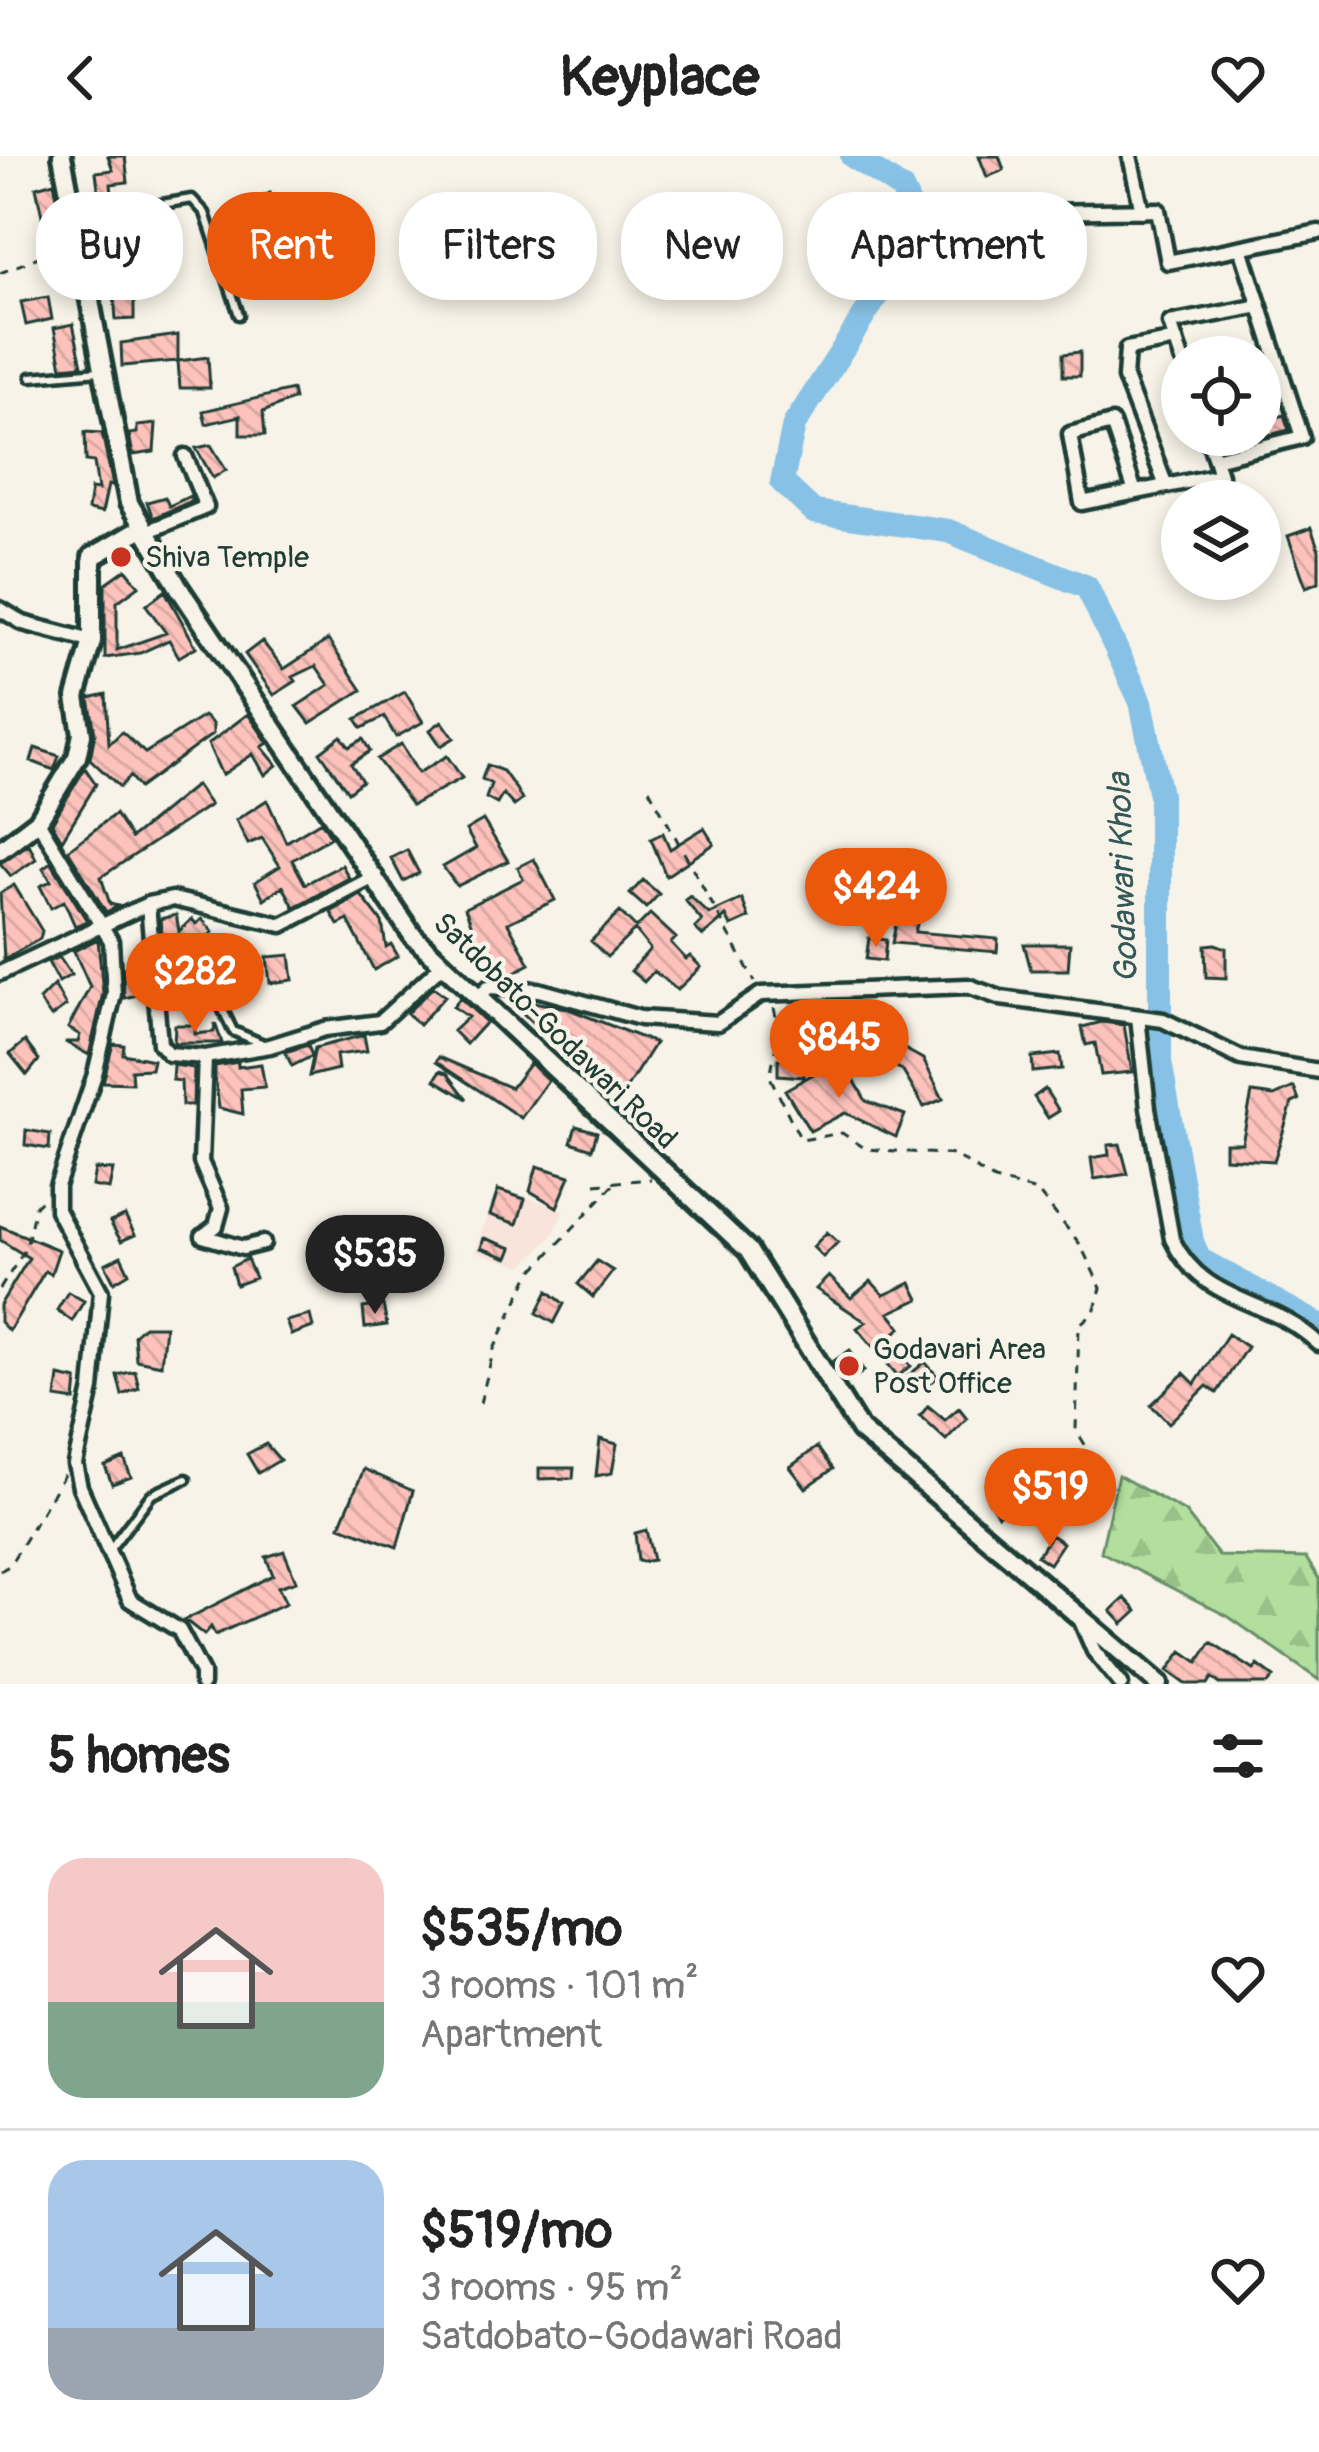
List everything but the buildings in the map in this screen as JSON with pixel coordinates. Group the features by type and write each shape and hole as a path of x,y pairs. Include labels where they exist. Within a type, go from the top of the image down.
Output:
{"street":[{"name":"Satdobato-Godawari Road","path":"62,156 69,192"},
{"path":"1130,156 1142,211"},
{"path":"1087,212 1158,210 1168,262 1242,251 1319,232"},
{"path":"1215,459 1301,436 1242,251"},
{"name":"Satdobato-Godawari Road","path":"90,300 122,477 144,530 413,936 748,1250 796,1335 860,1430 1159,1684"},
{"path":"1175,336 1170,323 1260,306"},
{"path":"1161,343 1127,350 1125,378 1164,480"},
{"path":"1135,492 1112,423 1070,434 1082,502 1135,492 1161,487"},
{"path":"0,850 38,821 77,758 82,734 76,697 92,640 92,557 144,530 206,507 185,455"},
{"path":"1195,480 1220,475 1214,456"},
{"path":"0,609 23,623 92,640"},
{"path":"38,821 111,941 114,994 95,1074 57,1186 57,1210 101,1292 92,1389 75,1464 80,1487 130,1600 178,1630 202,1672 202,1684"},
{"path":"0,973 148,904 173,898 244,920 283,925 376,876"},
{"path":"148,904 161,1049 205,1057 270,1046 325,1029 380,1022 401,1009 441,966"},
{"path":"478,999 488,987 538,990 640,1018 718,1023 761,994 968,986 1001,998 1163,1020 1241,1058 1319,1071"},
{"path":"1138,1017 1148,1108 1172,1239 1181,1257 1211,1289 1273,1309 1319,1344"},
{"path":"205,1057 201,1162 221,1208 216,1226 203,1236 243,1248 263,1243"},
{"path":"1080,1620 1094,1651 1121,1684"}],"lane":[{"path":"183,201 192,199 205,213 239,315"},
{"path":"31,376 102,370"},
{"path":"220,1004 233,1031 270,1046"},
{"path":"110,1549 151,1496 186,1479"}],"path":[{"path":"0,273 36,258"},
{"path":"649,788 761,994 772,1000 779,1030 770,1078 801,1140 842,1133 866,1149 954,1155 994,1180 1037,1191 1080,1244 1101,1288 1094,1312 1079,1325 1076,1430 1111,1487"},
{"path":"595,1184 649,1181 660,1168"},
{"path":"480,1403 494,1348 530,1274 614,1184"},
{"path":"0,1289 26,1248 35,1206 57,1186"},
{"path":"0,1571 9,1566 59,1479 75,1464"}],"shaded area":[{"path":"497,1187 564,1210 552,1237 522,1266 475,1252"}],"green space":[{"path":"1118,1475 1185,1512 1219,1556 1306,1558 1319,1579 1319,1680 1229,1617 1101,1552"}],"waterway":[{"name":"Godawari Khola","path":"852,156 902,189 920,229 794,425 782,482 814,512 948,531 1087,587 1141,702 1160,795 1160,1062 1192,1241 1199,1259 1319,1325"}],"place":[{"name":"Shiva Temple","path":"121,557"},
{"name":"Godavari Area Post Office","path":"849,1366"}]}
